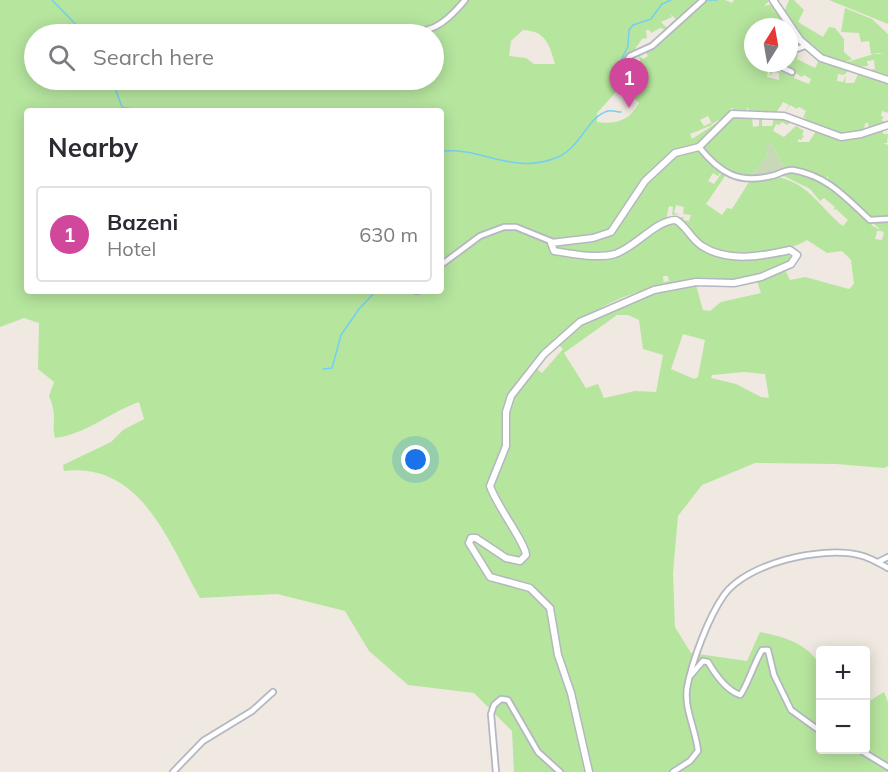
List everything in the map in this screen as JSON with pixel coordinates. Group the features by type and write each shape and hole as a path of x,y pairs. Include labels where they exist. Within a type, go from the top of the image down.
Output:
{"street":[{"path":"443,24 449,20 465,0"},
{"path":"773,0 805,46 829,63 888,80"},
{"path":"621,68 630,56 652,46 702,1"},
{"path":"798,49 805,46"},
{"path":"444,263 480,236 504,227 516,227 553,242 593,238 611,232 645,181 675,153 699,147 727,117 734,114 784,116 841,136 861,134 888,125"},
{"path":"699,147 712,161 736,178 754,180 793,170 834,185 870,220 888,219"},
{"path":"553,242 550,246 554,251 606,256 640,241 657,226 676,220 683,224 700,244 714,251 755,256 790,250 797,255 791,264 761,277 734,283 696,282 654,290 604,309 580,322 555,344 508,402 506,446 490,486 526,555 520,561 510,560 476,538 471,538 469,543 490,577 530,588 550,608 558,655 571,693 589,772"},
{"path":"673,772 690,761 698,751 687,700 691,675 701,642 724,594 749,574 797,556 859,555 888,568"},
{"path":"878,562 888,557"},
{"path":"691,675 703,661 708,662 733,693 740,695 744,691 755,660 762,650 768,650 774,675 791,710 816,728"},
{"path":"173,772 203,741 252,711 273,692"},
{"path":"496,772 491,714 494,705 501,699 508,700 538,752 560,772"},
{"path":"867,754 888,767"}],"green space":[{"path":"0,0 702,0 677,20 670,14 672,17 661,22 667,28 673,21 677,23 667,30 660,28 651,33 646,30 647,38 642,39 635,49 639,52 620,66 615,93 597,113 597,122 604,123 622,120 631,114 639,103 631,90 636,65 641,62 638,55 643,59 648,56 645,51 698,8 704,0 725,0 732,3 734,0 770,0 764,6 773,4 782,18 744,18 744,72 768,72 767,77 779,80 779,73 773,72 787,72 795,75 794,78 809,84 811,79 794,72 798,72 798,60 815,68 819,60 848,71 844,75 838,74 837,81 843,82 846,76 845,83 854,83 858,74 888,82 888,113 882,111 881,116 884,117 881,120 888,123 869,129 868,123 865,123 864,131 841,135 806,121 805,117 802,120 806,111 799,107 797,109 790,105 784,114 789,105 783,102 776,113 749,113 748,107 746,111 734,111 733,108 730,109 731,113 712,124 708,116 700,120 704,126 711,123 712,125 690,134 692,139 721,120 699,150 722,170 718,176 713,173 708,181 714,184 723,171 727,173 706,204 722,215 727,208 732,209 749,182 781,178 800,186 843,226 848,220 836,209 833,210 835,207 824,198 820,201 810,189 782,175 792,172 829,184 881,231 874,224 888,220 888,466 884,468 836,464 755,463 702,485 678,516 673,573 675,627 691,653 747,661 760,632 785,638 809,651 816,660 816,754 870,754 870,701 884,692 888,702 888,772 514,772 512,731 474,693 408,685 369,651 345,611 277,594 200,598 163,531 133,492 114,479 91,472 64,471 63,465 111,442 123,430 144,419 139,402 78,432 55,438 54,414 49,396 54,382 38,369 39,323 24,318 0,327","holes":["523,30 530,31 545,40 555,64 534,64 526,58 509,56 511,41","676,205 684,207 683,214 691,215 689,221 683,220 684,217 671,218 682,224 707,247 730,253 758,254 786,249 807,240 827,253 842,251 851,260 854,284 849,289 805,277 790,280 785,270 757,281 761,293 721,302 710,311 703,310 696,285 659,293 623,305 573,332 558,344 563,349 542,373 537,369 528,379 525,376 538,360 569,330 603,307 643,291 664,286 663,276 668,276 669,281 664,282 665,285 733,281 768,273 782,267 792,258 787,253 761,258 704,250 675,222 665,224 669,206 673,207 672,215 680,214 674,213","877,231 884,233 882,240 875,239","617,315 628,315 639,320 643,349 663,355 656,392 635,391 604,398 598,384 586,388 564,353","683,334 705,340 698,377 694,379 671,369","744,372 765,374 769,398 761,397 736,384 711,378 712,375"]},
{"path":"775,0 785,10 789,0 794,0 804,10 798,22 798,18 788,18"},
{"path":"829,0 888,0 888,24"},
{"path":"845,8 872,19 888,34 888,77 870,70 875,69 874,60 867,61 868,66 852,67 852,63 844,63 874,54 871,54 869,41 861,42 859,33 841,32"},
{"path":"798,22 823,37 829,27 835,28 844,39 844,52 852,59 840,63 818,52 798,31"},
{"path":"731,117 752,117 753,127 759,126 759,117 762,117 762,126 772,126 774,117 793,121 787,125 782,122 779,125 776,124 773,131 784,137 796,126 804,131 802,135 804,136 801,140 798,139 798,142 809,142 816,131 841,139 883,129 883,134 888,134 887,143 883,143 888,145 888,217 870,219 828,181 828,175 826,179 785,170 771,143 767,148 768,155 753,174 756,178 740,176 727,170 702,149"},
{"path":"771,143 785,170 756,178 753,174 768,155 766,145"}],"waterway":[{"path":"52,0 75,24"},
{"path":"628,102 628,90 617,74 617,69 628,46 629,30 633,25 651,19 662,4 671,0"},
{"path":"704,0 717,0"},
{"path":"116,90 122,107 127,108"},
{"path":"444,151 471,153 527,164 542,162 566,152 601,114 610,111 621,112"},
{"path":"323,369 332,368 341,335 359,309 373,294"}],"place":[{"name":"Bazeni","path":"629,108"}]}
